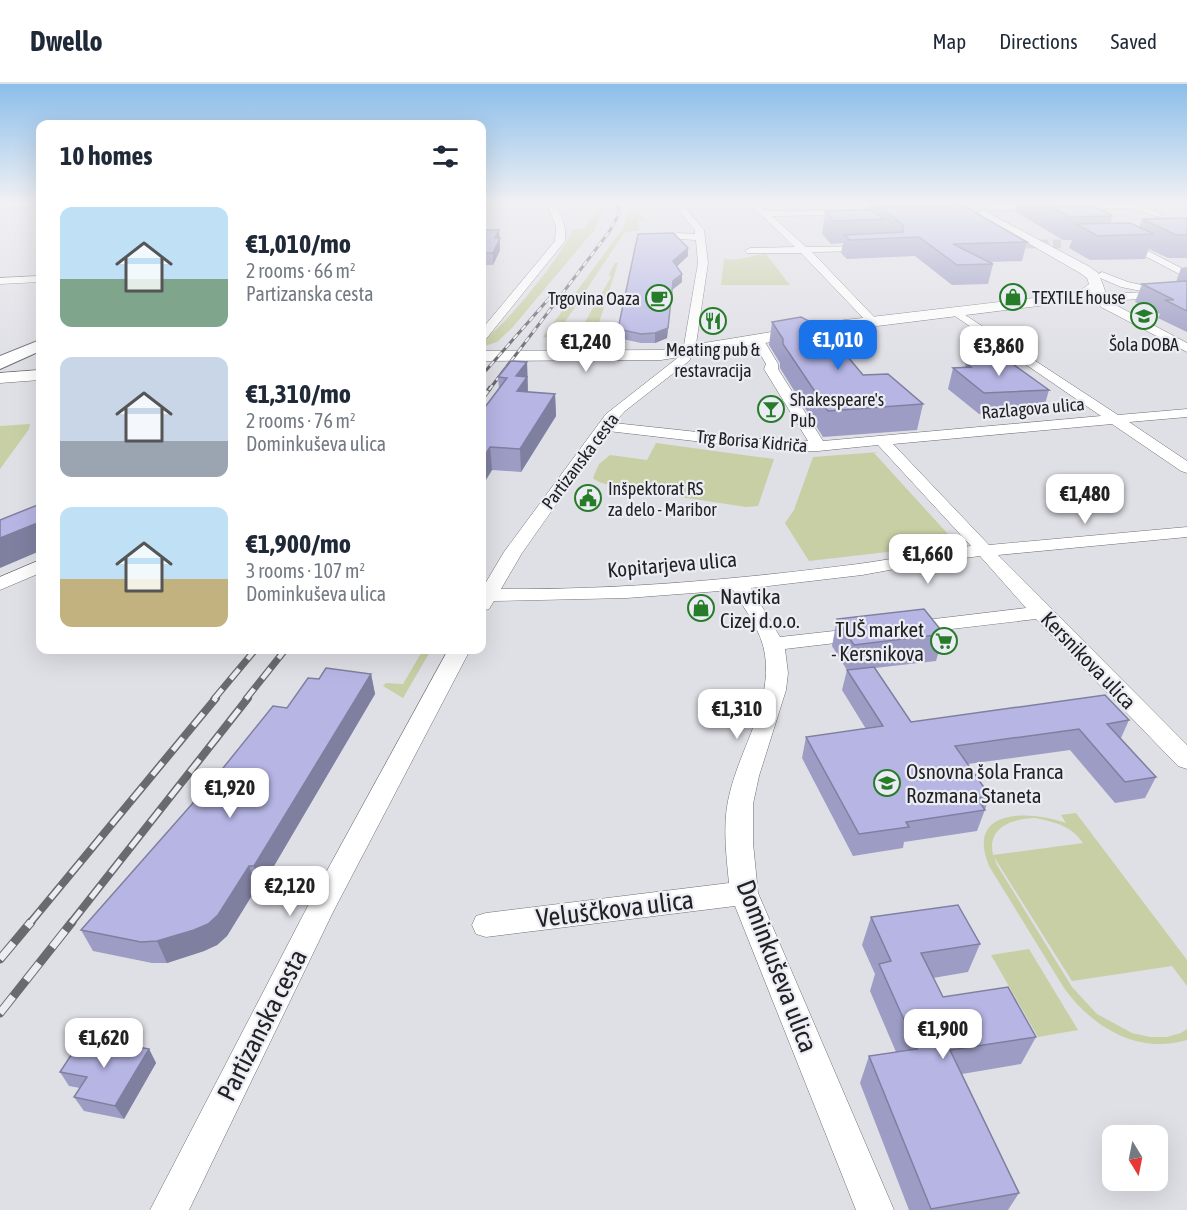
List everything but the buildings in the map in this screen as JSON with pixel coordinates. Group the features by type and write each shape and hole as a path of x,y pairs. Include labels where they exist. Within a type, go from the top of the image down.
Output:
{"highway":[{"path":"0,363 36,347"},
{"path":"0,371 36,356"},
{"path":"0,378 36,363"}],"main road":[{"path":"956,312 1073,302 1100,298 1111,290 1108,281 1093,276 1060,255"},
{"path":"1066,255 1078,261 1099,279"},
{"path":"486,354 648,356 689,351 873,322 1073,298 1087,294 1099,279"},
{"path":"0,378 36,375"},
{"path":"0,384 36,381"}],"street":[{"path":"486,331 549,255"},
{"path":"689,351 703,263 702,255"},
{"path":"808,255 873,322"},
{"path":"1149,255 1157,259 1187,292"},
{"path":"0,281 36,279"},
{"path":"1099,279 1132,287 1177,279"},
{"path":"1141,287 1177,279"},
{"path":"1100,298 1177,279"},
{"path":"1073,298 1187,292"},
{"path":"1100,298 1113,309 1187,348"},
{"path":"1116,307 1187,302"},
{"path":"956,312 1187,468"},
{"path":"758,340 772,364 771,368 818,446"},
{"name":"Partizanska cesta","path":"486,597 513,552 605,426 620,408 685,358 689,351"},
{"name":"Razlagova ulica","path":"882,441 1187,414"},
{"name":"Trg Borisa Kidriča","path":"605,426 781,446 818,446 882,441"},
{"path":"882,441 989,556"},
{"name":"Kopitarjeva ulica","path":"486,600 571,596 738,582 862,568 939,567 989,556 1187,532"},
{"name":"Kersnikova ulica","path":"989,556 1187,760"},
{"path":"0,584 36,568"},
{"name":"Dominkuševa ulica","path":"738,582 773,644 777,675 770,709 741,794 740,866 744,893 875,1210"},
{"path":"773,644 1043,612"},
{"name":"Partizanska cesta","path":"169,1210 322,906 457,654"},
{"name":"Veluščkova ulica","path":"486,925 744,893"}],"green space":[{"path":"559,255 573,255 512,328 497,342 486,346 486,337 517,308"},
{"path":"604,255 610,255 559,331 576,336 597,336 601,341 618,339 627,343 548,345 552,338 543,337"},
{"path":"766,255 790,285 721,285 724,259"},
{"path":"615,263 618,263 599,323 602,326 593,329 580,328 579,324 585,322 611,277 609,274"},
{"path":"30,424 29,429 0,469 0,426"},
{"path":"656,443 774,459 758,506 746,507 635,490 602,483 593,478 599,464 610,455 647,460"},
{"path":"879,452 874,453 957,544 809,561 785,523 794,510 813,457"},
{"path":"421,654 429,654 403,698 383,686 386,683 403,684"},
{"path":"1076,813 1187,960 1187,986 1172,966 1072,981 994,857 997,865 1072,987 1097,1014 1132,1033 1150,1037 1167,1037 1187,1029 1187,1040 1169,1044 1151,1044 1134,1040 1102,1026 1088,1015 1064,988 989,866 984,847 986,833 993,823 1005,818 1035,816 1066,823 1061,815","holes":["1035,818 1056,823 1074,832 1083,843 993,855 992,845 997,831 1017,820"]},
{"path":"1029,949 1078,1030 1038,1037 991,955"}],"railway":[{"path":"489,390 592,255"},
{"path":"486,370 552,295"},
{"path":"486,394 490,388"},
{"path":"214,699 252,654"},
{"path":"246,699 282,654"},
{"path":"30,923 216,698"},
{"path":"71,923 248,698"},
{"path":"0,959 31,922"},
{"path":"0,1013 72,922"}],"place":[{"name":"TEXTILE house","path":"1013,297"},
{"name":"Trgovina Oaza","path":"659,298"},
{"name":"Šola DOBA","path":"1144,316"},
{"name":"Meating pub & restavracija","path":"713,321"},
{"name":"Shakespeare's Pub","path":"771,409"},
{"name":"Inšpektorat RS za delo - Maribor","path":"588,498"},
{"name":"Navtika Cizej d.o.o.","path":"701,608"},
{"name":"TUŠ market - Kersnikova","path":"944,641"},
{"name":"Osnovna šola Franca Rozmana Staneta","path":"887,783"}]}
